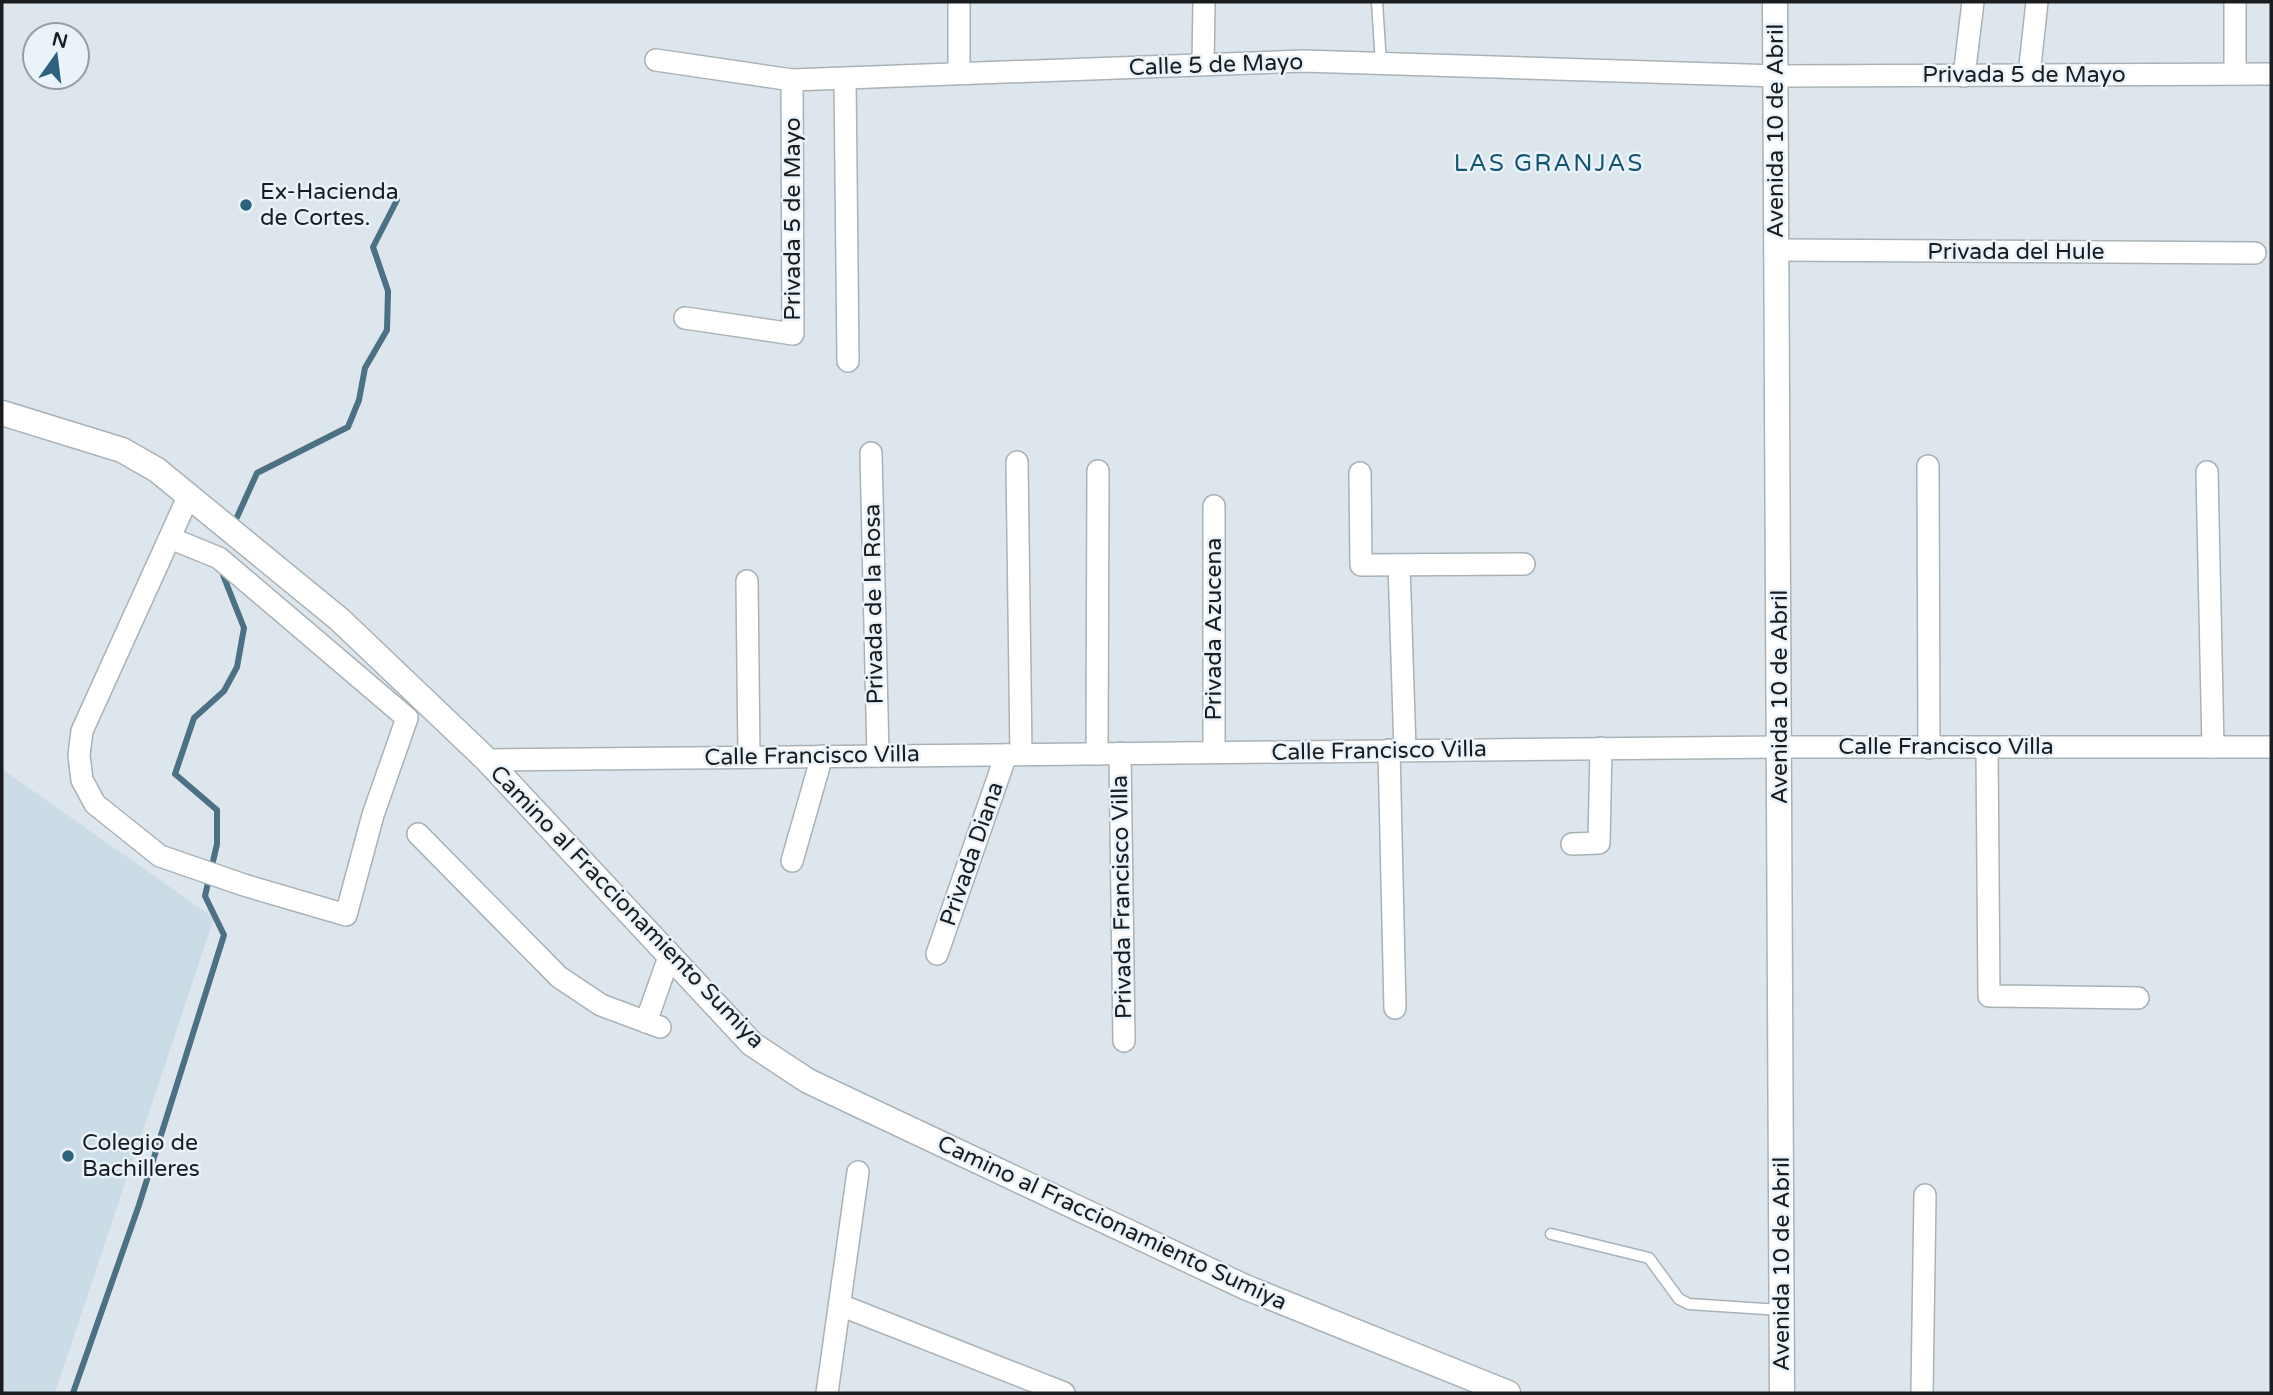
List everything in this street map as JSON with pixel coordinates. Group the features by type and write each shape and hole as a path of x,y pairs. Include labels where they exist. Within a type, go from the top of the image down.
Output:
{"street":[{"path":"959,2 960,73"},
{"path":"1203,64 1204,2"},
{"name":"Avenida 10 de Abril","path":"1776,2 1782,1393"},
{"path":"1964,76 1973,2"},
{"path":"2029,75 2037,2"},
{"path":"2235,2 2235,74"},
{"name":"Calle 5 de Mayo","path":"656,60 792,79 1303,61 1777,76"},
{"name":"Privada 5 de Mayo","path":"1777,76 2271,74"},
{"path":"845,78 848,361"},
{"name":"Privada 5 de Mayo","path":"685,318 793,334 792,79"},
{"name":"Privada del Hule","path":"1776,250 2255,253"},
{"name":"Camino al Fraccionamiento Sumiya","path":"2,413 122,450 157,470 340,619 486,760 752,1044 808,1081 1245,1287 1508,1393"},
{"name":"Privada de la Rosa","path":"871,453 878,756"},
{"name":"Privada Diana","path":"937,954 1014,755 1017,462"},
{"path":"1928,466 1930,748"},
{"path":"1097,754 1098,471"},
{"path":"2207,472 2213,747"},
{"path":"1360,473 1361,565 1524,564"},
{"path":"170,538 219,558 407,718 373,815 346,915 244,885 160,856 95,804 82,780 79,755 82,732 189,495"},
{"name":"Privada Azucena","path":"1214,506 1214,752"},
{"path":"1395,1008 1399,565"},
{"path":"747,581 750,757"},
{"name":"Calle Francisco Villa","path":"486,760 1601,748 2271,747"},
{"path":"1572,844 1599,843 1601,748"},
{"path":"1987,748 1989,996 2138,998"},
{"name":"Privada Francisco Villa","path":"1119,753 1124,1041"},
{"path":"792,861 822,757"},
{"path":"418,834 559,977 601,1005 653,1024 669,957"},
{"path":"827,1393 858,1172"},
{"path":"1922,1393 1925,1195"},
{"path":"840,1305 1064,1393"}],"lane":[{"path":"1377,2 1381,64"},
{"path":"1551,1234 1649,1258 1679,1299 1689,1304 1782,1310"}],"shaded area":[{"name":"Colegio de Bachilleres","path":"2,769 214,918 55,1393 2,1393"}],"waterway":[{"path":"233,526 257,473 348,427 359,400 365,368 387,330 388,291 373,247 397,200"},
{"path":"73,1393 139,1205 224,935 205,896 217,844 217,810 175,774 194,718 224,691 237,667 244,628 223,575 224,567"}],"place":[{"name":"Ex-Hacienda de Cortes.","path":"246,205"},
{"name":"Colegio de Bachilleres","path":"68,1156"}],"district":[{"name":"LAS GRANJAS","path":"1549,163"}]}
